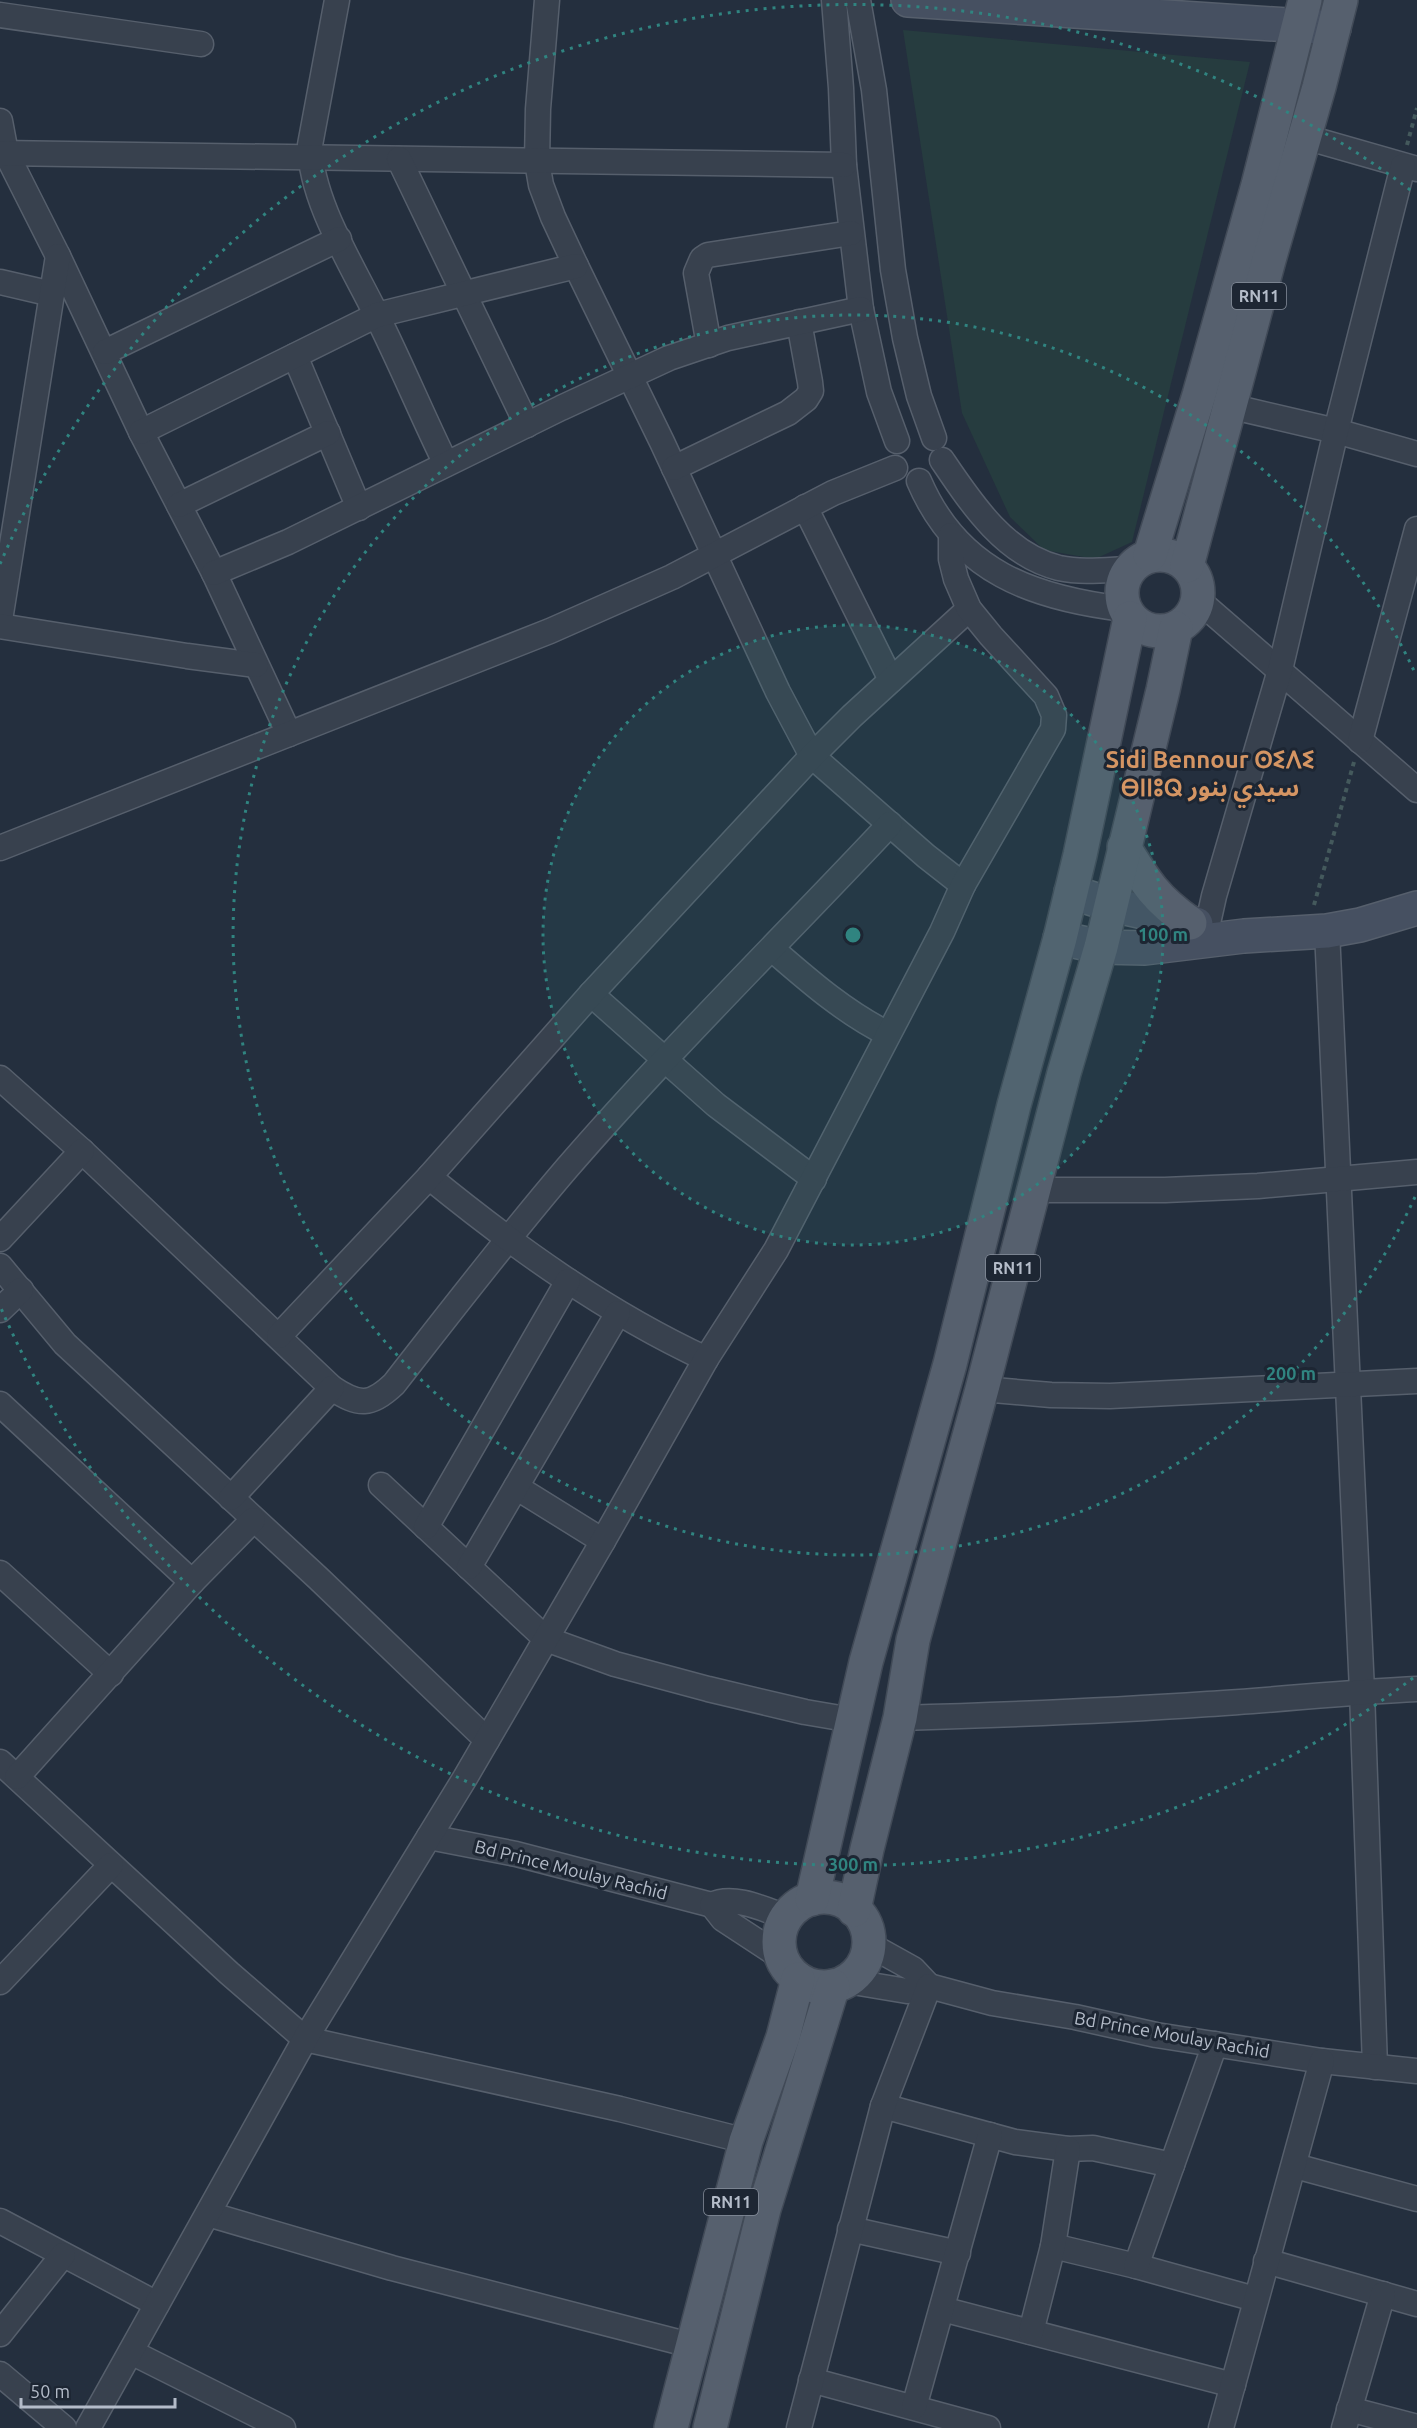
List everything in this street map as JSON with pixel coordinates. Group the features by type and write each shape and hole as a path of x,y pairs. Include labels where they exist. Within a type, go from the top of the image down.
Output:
{"main road":[{"path":"908,0 1338,14"},
{"name":"RN11","path":"672,2428 746,2141 783,2037 789,1968 779,1943 780,1930 799,1908 951,1364 1014,1105 1060,938 1127,613 1121,595 1122,582 1139,562 1200,395 1275,126 1303,12"},
{"name":"RN11","path":"1187,566 1338,14"},
{"path":"1139,562 1170,555 1187,566 1194,576 1198,587 1198,600"},
{"name":"RN11","path":"854,1910 900,1718 913,1640 982,1389 1064,1073 1112,905 1176,628 1194,611 1198,600"},
{"path":"1127,613 1144,628 1160,632 1176,628"},
{"path":"1125,848 1148,886 1169,908 1200,930"},
{"path":"1071,892 1200,930 1244,936 1316,932 1360,925 1417,908"},
{"path":"1060,938 1101,947 1145,948 1200,930"},
{"path":"799,1908 831,1898 843,1902 862,1920 867,1931 868,1944"},
{"name":"RN11","path":"710,2428 764,2209 840,1984 862,1965 868,1944"},
{"path":"789,1968 814,1986 840,1984"}],"street":[{"path":"337,0 319,91 310,157 314,182 447,464"},
{"path":"547,0 537,109 537,162 541,185 576,266 674,468 778,692 812,756 963,885"},
{"path":"834,0 844,165 861,309 879,392 897,441"},
{"path":"858,0 874,90 893,270 905,338 919,396 938,449 934,475 919,481 905,478 895,468 892,455 897,441 910,432 927,433 938,449 964,493 986,520 1022,552 1059,568 1081,571 1139,562"},
{"path":"0,15 201,44"},
{"path":"0,121 3,153 58,256 141,432 214,573 289,734"},
{"path":"1200,930 1280,670 1336,431 1410,168 1305,137"},
{"path":"3,153 844,165"},
{"path":"399,159 466,294 527,425"},
{"path":"709,345 696,273 702,259 708,255 851,233"},
{"path":"105,352 339,239"},
{"path":"0,620 58,256"},
{"path":"141,432 377,315 576,266"},
{"path":"0,282 52,294"},
{"path":"214,573 288,542 669,358 709,345 799,322 861,309"},
{"path":"674,468 788,413 806,399 810,391 810,382 799,322"},
{"path":"295,356 359,508"},
{"path":"1229,406 1336,431 1417,454"},
{"path":"179,505 328,433"},
{"path":"0,848 626,599 715,556 805,507 895,468"},
{"path":"919,481 928,502 951,535 991,568 1033,591 1127,613"},
{"path":"805,507 891,680"},
{"path":"1360,741 1414,553 1417,528"},
{"path":"88,2428 305,2039 487,1740 706,1359 776,1250 942,932 963,885 1053,729 1054,715 1046,696 969,609 956,579 951,559 951,535"},
{"path":"1198,600 1417,790"},
{"path":"279,1336 429,1177 591,994 812,756 969,609"},
{"path":"0,626 176,655 256,665"},
{"path":"0,1078 82,1151 332,1388 357,1401 374,1400 384,1394 401,1375 508,1238 568,1167 665,1060 890,825"},
{"path":"1316,932 1339,1179 1356,1606 1362,1691 1375,2067"},
{"path":"772,949 832,1001 888,1034"},
{"path":"591,994 716,1105 814,1179"},
{"path":"0,1239 82,1151"},
{"path":"1034,1190 1165,1190 1417,1172"},
{"path":"429,1177 568,1281 662,1338 706,1359"},
{"path":"0,1266 48,1327 65,1344 318,1578 487,1740"},
{"path":"426,1527 568,1281"},
{"path":"0,1310 21,1290"},
{"path":"469,1567 618,1313"},
{"path":"982,1389 1051,1395 1110,1396 1417,1381"},
{"path":"231,1498 332,1388"},
{"path":"0,1404 192,1582"},
{"path":"381,1485 546,1639 615,1664 708,1689 805,1712 852,1719"},
{"path":"516,1487 603,1541"},
{"path":"253,1520 192,1582 111,1674 8,1769 305,2039 620,2109 746,2141"},
{"path":"0,1573 111,1674"},
{"path":"900,1718 1109,1710 1417,1689"},
{"name":"Bd Prince Moulay Rachid","path":"429,1837 516,1854 712,1905 724,1902 799,1908"},
{"path":"0,1982 111,1865"},
{"name":"Bd Prince Moulay Rachid","path":"712,1905 723,1919 789,1968"},
{"name":"Bd Prince Moulay Rachid","path":"868,1944 913,1969 929,1986"},
{"name":"Bd Prince Moulay Rachid","path":"840,1984 907,1991 929,1986 992,2003 1076,2017 1156,2035 1322,2061 1417,2071"},
{"path":"799,2428 849,2229 883,2106 929,1986"},
{"path":"1136,2266 1215,2043"},
{"path":"1221,2428 1266,2260 1295,2166 1322,2061"},
{"path":"883,2106 1033,2145 1068,2149 1093,2148 1172,2165"},
{"path":"914,2407 990,2135"},
{"path":"1031,2332 1053,2246 1068,2149"},
{"path":"1295,2166 1417,2199"},
{"path":"208,2214 392,2268 693,2346"},
{"path":"2,2226 157,2304"},
{"path":"849,2229 958,2253"},
{"path":"1053,2246 1255,2299"},
{"path":"0,2334 63,2255"},
{"path":"1266,2260 1417,2304"},
{"path":"1383,2294 1347,2419 1417,2427"},
{"path":"942,2309 1233,2385"},
{"path":"131,2352 283,2428"},
{"path":"0,2374 64,2428"},
{"path":"811,2380 914,2407 975,2426"}],"path":[{"path":"1410,168 1417,108"},
{"path":"1316,932 1360,741"}],"green space":[{"path":"903,30 1250,62 1132,542 1095,559 1044,550 1010,517 962,413"}],"district":[{"name":"Sidi Bennour ⵙⵉⴷⵉ ⴱⵏⵏⵓⵕ سيدي بنور","path":"1210,774"}]}
